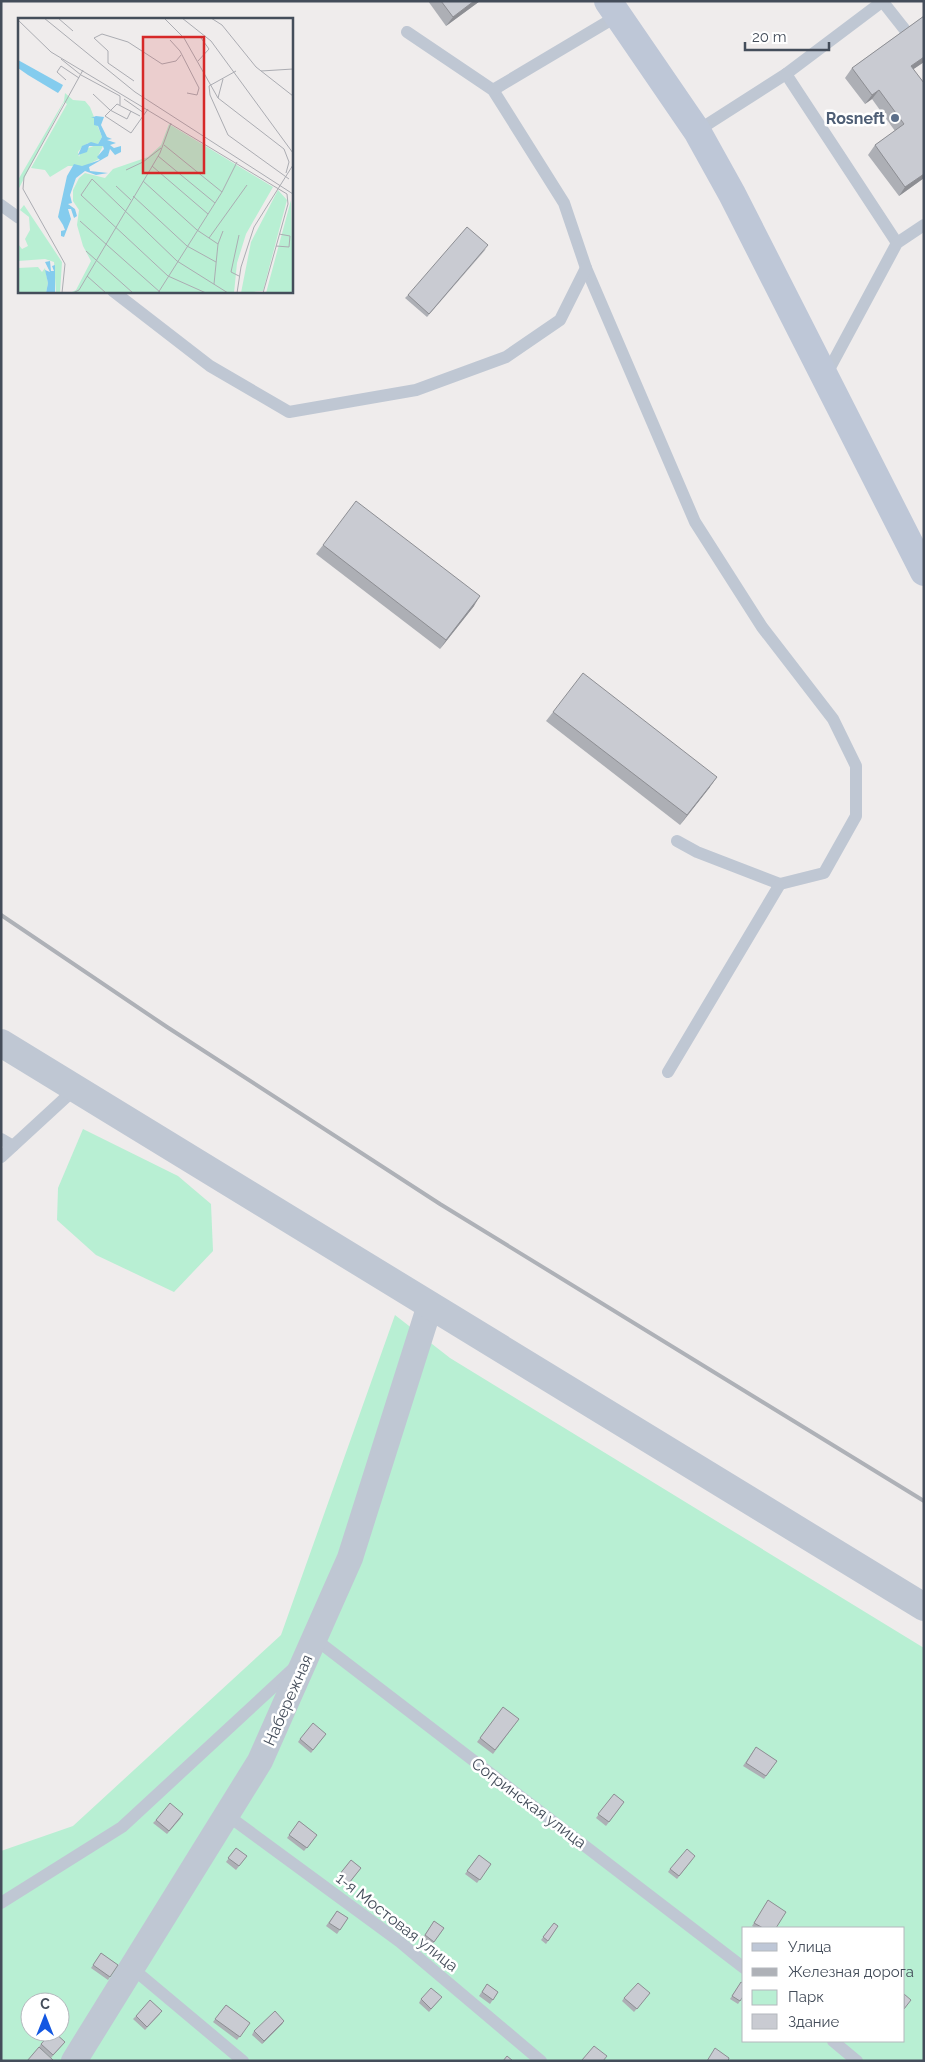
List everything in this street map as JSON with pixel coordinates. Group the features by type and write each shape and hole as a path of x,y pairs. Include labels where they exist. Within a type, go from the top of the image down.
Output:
{"main road":[{"path":"614,8 697,132 732,194 924,572"}],"street":[{"path":"1,1043 924,1607"},
{"name":"Набережная","path":"74,2061 260,1761 350,1558 430,1305"}],"lane":[{"path":"697,132 786,74 883,2 924,54"},
{"path":"493,90 614,8"},
{"path":"407,32 493,90 564,203 586,268 695,522 762,627 832,719 856,766 856,816 824,872 780,884 698,852 677,841"},
{"path":"786,74 896,243"},
{"path":"1,205 18,217"},
{"path":"825,377 896,243 924,225"},
{"path":"114,292 210,366 289,412 416,390 506,357 560,320 586,268"},
{"path":"668,1072 780,884"},
{"path":"1,1157 76,1088"},
{"path":"1,1139 13,1146"},
{"path":"1,1903 122,1827 311,1647"},
{"name":"Согринская улица","path":"311,1647 742,1967"},
{"name":"1-я Мостовая улица","path":"228,1814 400,1942 541,2061"},
{"path":"132,1968 243,2061"},
{"path":"833,2042 857,2061"}],"green space":[{"path":"83,1129 178,1176 211,1204 213,1251 174,1292 96,1255 57,1220 58,1188"},
{"path":"395,1315 450,1358 924,1648 924,2061 1,2061 1,1851 73,1826 281,1635"}],"building":[{"path":"441,1 474,1 453,17"},
{"path":"924,16 924,57 911,66 924,83 924,174 905,187 875,145 904,124 879,90 872,95 852,68"},
{"path":"467,227 488,245 429,314 408,295"},
{"path":"356,501 480,596 446,640 323,545"},
{"path":"583,673 717,777 687,815 553,712"},
{"path":"503,1707 519,1719 495,1750 480,1738"},
{"path":"313,1723 326,1734 313,1750 300,1739"},
{"path":"756,1747 777,1761 766,1776 746,1763"},
{"path":"614,1794 624,1802 609,1822 598,1814"},
{"path":"170,1803 183,1814 169,1831 156,1820"},
{"path":"299,1821 317,1835 307,1848 289,1835"},
{"path":"236,1848 247,1856 239,1866 228,1858"},
{"path":"687,1849 695,1856 679,1876 670,1869"},
{"path":"479,1855 491,1864 480,1880 467,1871"},
{"path":"351,1860 361,1868 349,1883 339,1875"},
{"path":"768,1900 786,1912 777,1927 761,1927 754,1923"},
{"path":"337,1911 348,1918 340,1930 329,1923"},
{"path":"434,1921 444,1928 434,1942 425,1935"},
{"path":"554,1923 558,1926 548,1941 543,1937"},
{"path":"101,1953 118,1965 110,1977 93,1965"},
{"path":"638,1983 650,1993 637,2009 624,1998"},
{"path":"742,1983 742,1998 740,2001 732,1996"},
{"path":"487,1984 498,1992 493,2000 482,1992"},
{"path":"431,1988 442,1997 431,2009 421,1999"},
{"path":"905,1995 911,2000 905,2008"},
{"path":"150,2000 162,2011 147,2027 136,2016"},
{"path":"226,2005 250,2023 240,2037 215,2019"},
{"path":"275,2011 284,2021 264,2041 254,2031"},
{"path":"43,2042 65,2042 53,2055 41,2044"},
{"path":"594,2046 607,2056 603,2061 583,2061 582,2060"},
{"path":"39,2047 54,2061 27,2061"},
{"path":"715,2048 729,2058 728,2061 707,2061"},
{"path":"507,2056 513,2061 503,2061"}],"railway":[{"path":"1,915 167,1027 440,1204 924,1501"}],"place":[{"name":"Rosneft","path":"895,118"}]}
